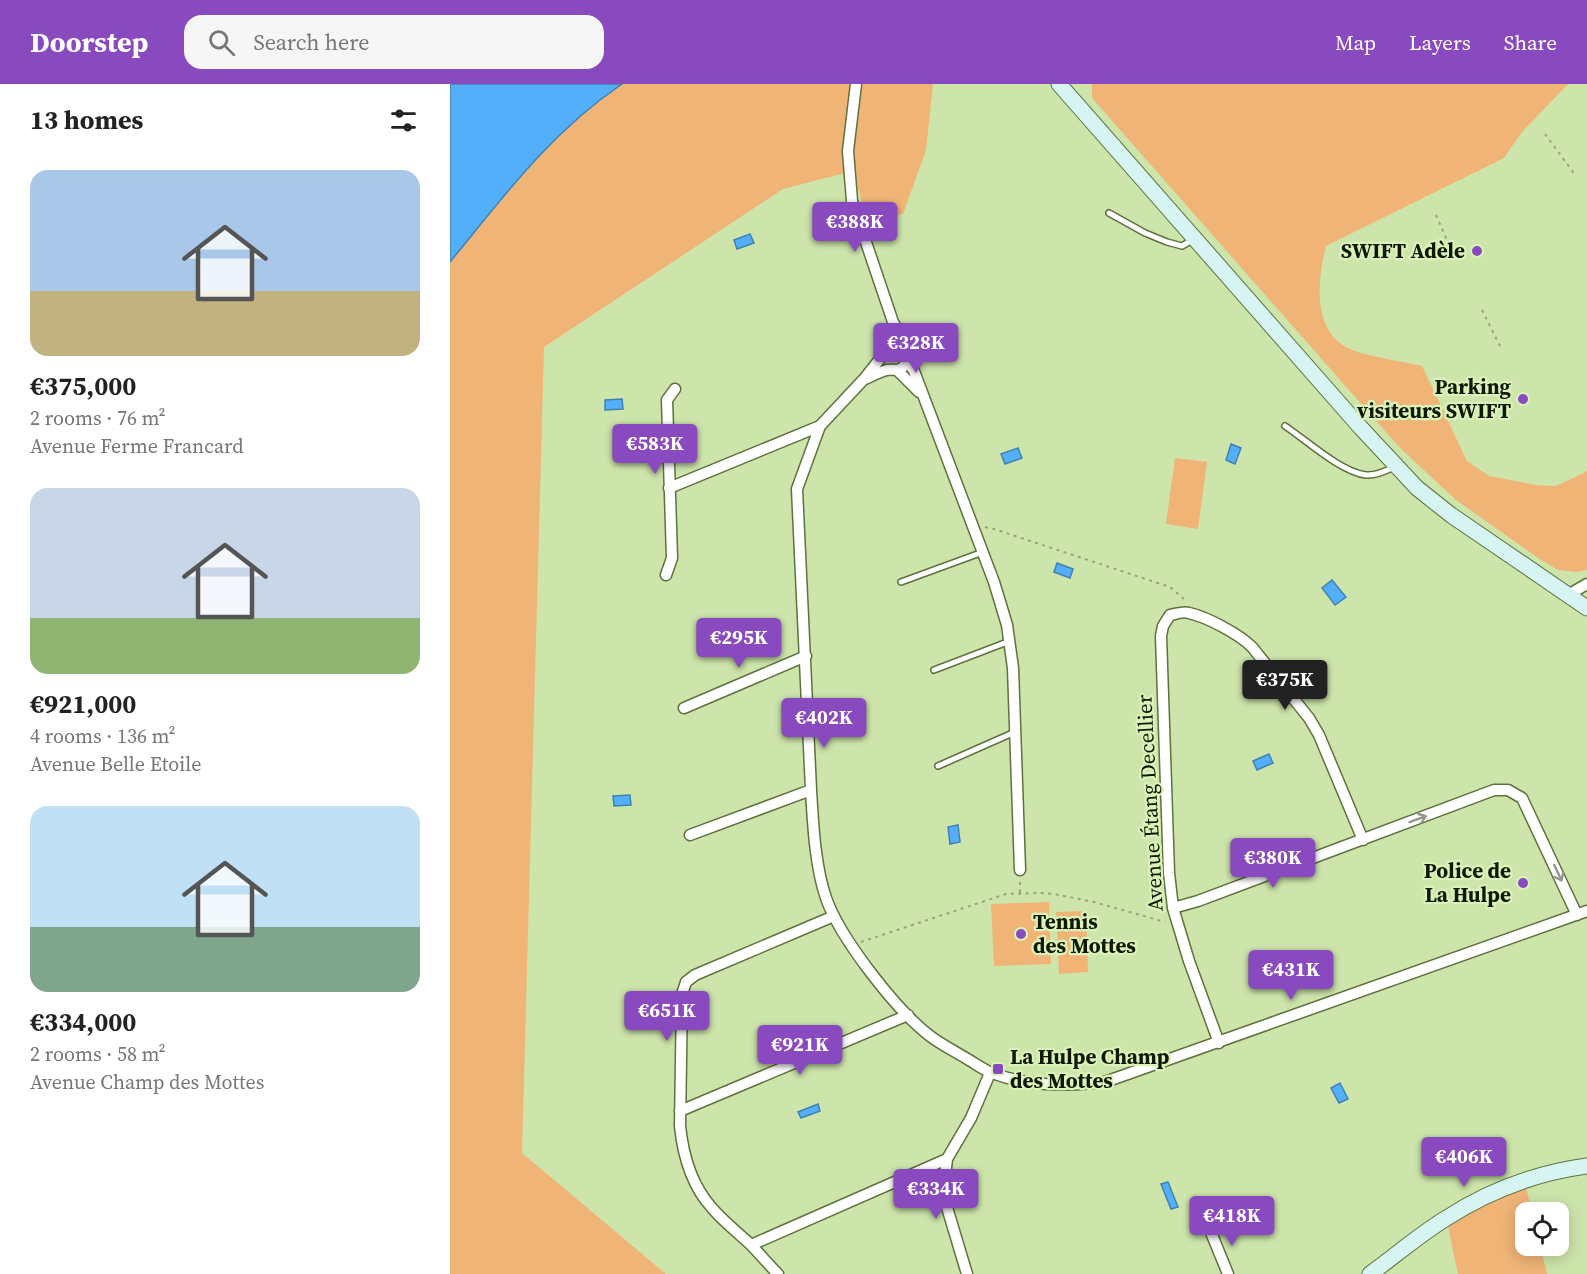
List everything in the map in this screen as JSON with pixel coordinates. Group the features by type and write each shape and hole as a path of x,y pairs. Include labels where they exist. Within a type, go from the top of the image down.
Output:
{"main road":[{"path":"1059,84 1417,488 1451,515 1587,608"},
{"path":"1370,1274 1444,1219 1480,1199 1523,1180 1587,1166"}],"street":[{"path":"856,84 848,151 852,201 893,322 901,335 907,361 914,371 983,552 1001,603 1010,641 1013,668 1020,870"},
{"path":"893,322 883,360 923,397"},
{"path":"904,350 895,345 884,352 864,379 820,426 797,489 814,838 825,896 834,916 870,971 908,1015 929,1035 990,1073 1026,1083 1068,1086 1105,1082 1582,913 1522,798 1508,790 1494,790 1173,909"},
{"path":"864,379 903,367 907,361"},
{"path":"666,575 672,558 667,400 675,389"},
{"path":"669,488 820,426"},
{"path":"1568,595 1587,584"},
{"path":"1188,612 1243,638 1309,718 1328,754 1363,840"},
{"name":"Avenue Étang Decellier","path":"1188,612 1170,615 1162,626 1168,838 1173,909 1219,1043"},
{"path":"684,708 806,656"},
{"path":"690,836 811,790"},
{"path":"778,1274 711,1208 699,1190 682,1146 680,1111 682,994 686,982 695,975 834,916"},
{"path":"680,1111 908,1015"},
{"path":"967,1274 943,1194 947,1159 971,1118 990,1073"},
{"path":"751,1245 947,1159"},
{"path":"1210,1230 1228,1274"}],"lane":[{"path":"1110,213 1167,242 1182,246 1195,238"},
{"path":"1285,426 1340,465 1367,475 1383,472 1396,466"},
{"path":"901,582 983,552"},
{"path":"934,670 1010,641"},
{"path":"938,766 1015,732"}],"path":[{"path":"1545,134 1576,176"},
{"path":"1436,215 1451,249"},
{"path":"1482,310 1502,350"},
{"path":"973,526 994,529 1170,587 1184,598 1188,612"},
{"path":"852,945 1006,894 1039,892 1054,894 1094,902 1177,925"}],"shaded area":[{"path":"622,84 933,84 926,150 903,214 867,219 853,171 783,189 544,347 522,1153 666,1274 450,1274 450,262 550,144 596,103"},
{"path":"1092,84 1568,84 1522,132 1504,158 1326,246 1320,291 1324,320 1331,333 1341,344 1355,351 1380,358 1422,366 1467,461 1489,476 1536,485 1556,486 1587,470 1587,570 1575,572 1558,570 1541,560 1456,500 1399,447 1092,98"},
{"path":"1175,458 1207,462 1198,529 1166,524"},
{"name":"Tennis des Mottes","path":"1049,902 1051,964 994,966 991,904"},
{"name":"Tennis des Mottes","path":"1086,911 1088,972 1059,974 1056,912"},
{"path":"1525,1184 1530,1202 1515,1202 1515,1256 1543,1256 1547,1274 1458,1274 1447,1222"}],"water":[{"path":"450,84 622,84 572,123 550,144 450,262"},
{"path":"750,234 754,243 737,249 734,240"},
{"path":"622,399 623,409 605,410 605,400"},
{"path":"1231,444 1241,448 1235,464 1226,460"},
{"path":"1018,448 1022,458 1005,464 1001,454"},
{"path":"1057,563 1073,569 1070,578 1054,572"},
{"path":"1332,580 1346,597 1335,605 1322,588"},
{"path":"1269,754 1273,763 1257,770 1253,761"},
{"path":"630,795 631,805 614,806 613,796"},
{"path":"958,825 960,842 950,844 948,827"},
{"path":"1340,1083 1348,1099 1339,1103 1331,1088"},
{"path":"818,1104 820,1111 801,1118 798,1112"},
{"path":"1168,1182 1178,1207 1171,1209 1161,1184"}],"place":[{"name":"SWIFT Adèle","path":"1477,251"},
{"name":"Parking visiteurs SWIFT","path":"1523,399"},
{"name":"Police de La Hulpe","path":"1523,883"},
{"name":"Tennis des Mottes","path":"1021,934"},
{"name":"La Hulpe Champ des Mottes","path":"998,1069"}]}
